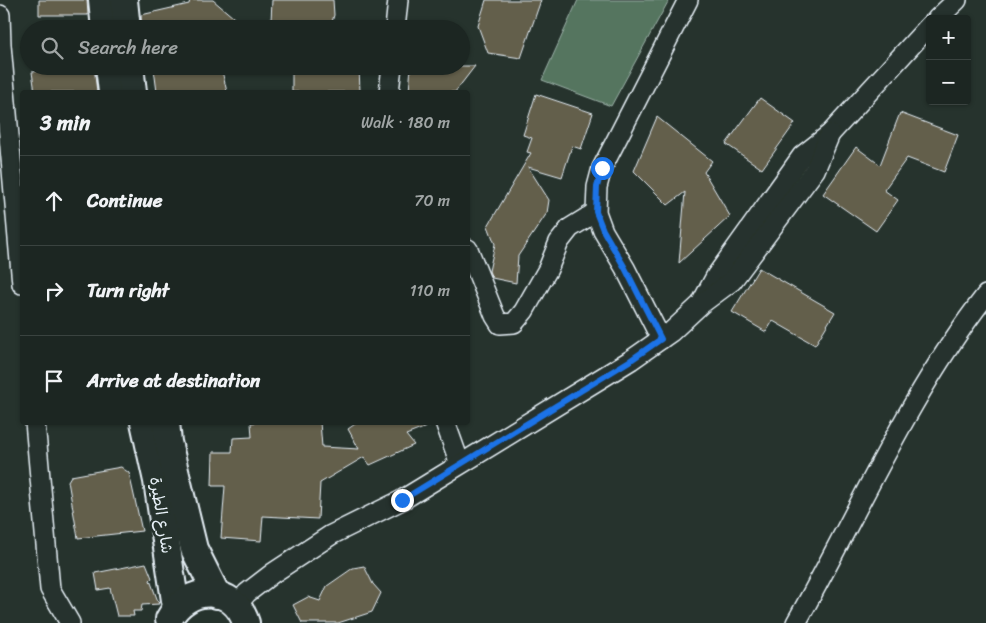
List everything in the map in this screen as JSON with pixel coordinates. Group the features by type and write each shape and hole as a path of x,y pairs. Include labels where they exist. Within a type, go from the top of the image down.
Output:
{"main road":[{"path":"102,0 104,20"},
{"path":"124,0 126,20"},
{"path":"110,75 112,90"},
{"path":"131,75 132,90"},
{"name":"شارع الطيرة","path":"145,425 157,482 172,615"},
{"name":"شارع الطيرة","path":"166,425 168,442 194,549 233,608"},
{"path":"172,615 188,598 203,593 233,608"}],"street":[{"path":"396,20 398,0"},
{"path":"661,339 625,268 603,230 596,212 597,187 602,168 688,0"},
{"path":"941,15 957,0"},
{"path":"0,15 0,45 20,262"},
{"path":"233,608 247,593 273,573 331,535 402,500 631,360 671,332 701,304 716,276 802,156 830,134 926,29"},
{"path":"389,90 391,75"},
{"path":"470,254 500,324 514,324 524,311 543,277 559,242 570,228 596,212"},
{"path":"796,623 830,563 887,450 929,377 986,295"},
{"path":"35,425 50,589 70,623"},
{"path":"446,425 460,464"}],"green space":[{"path":"578,0 669,0 611,106 542,80"}],"building":[{"path":"39,0 87,0 88,15 39,15"},
{"path":"190,0 213,0 236,20 141,20 141,15 189,4"},
{"path":"272,0 333,0 333,20 271,20"},
{"path":"486,0 541,0 521,58 488,53 478,26"},
{"path":"470,66 475,66 470,72"},
{"path":"32,75 95,75 97,90 35,90"},
{"path":"155,75 223,75 227,90 157,90"},
{"path":"292,75 359,75 360,90 292,90"},
{"path":"410,75 468,75 457,90 409,90"},
{"path":"536,94 593,113 581,149 572,146 562,177 528,167 549,200 547,213 518,256 516,283 492,278 489,271 495,244 488,226 531,153 527,152 532,138 523,135"},
{"path":"760,98 795,123 762,169 726,144"},
{"path":"900,113 958,135 944,172 907,158 884,190 898,200 876,231 823,194 856,147 880,165"},
{"path":"657,117 712,161 704,172 730,216 679,263 685,192 668,205 634,171"},
{"path":"759,268 835,312 815,345 773,321 766,332 732,312"},
{"path":"251,425 320,425 322,447 359,449 348,429 354,425 431,425 406,435 414,445 370,465 364,457 320,483 318,519 263,516 261,541 221,538 225,486 212,486 213,452 232,452 233,438 252,437"},
{"path":"121,467 129,473 142,531 78,538 68,481 71,476"},
{"path":"146,563 159,604 142,605 141,611 133,611 134,616 117,616 110,588 98,590 95,573"},
{"path":"364,566 373,584 381,593 372,612 338,623 302,623 293,605 308,597 320,601 327,586 353,568"}],"route":[{"path":"402,500 631,360 661,339 625,268 603,230 596,212 597,187 602,168"}]}
